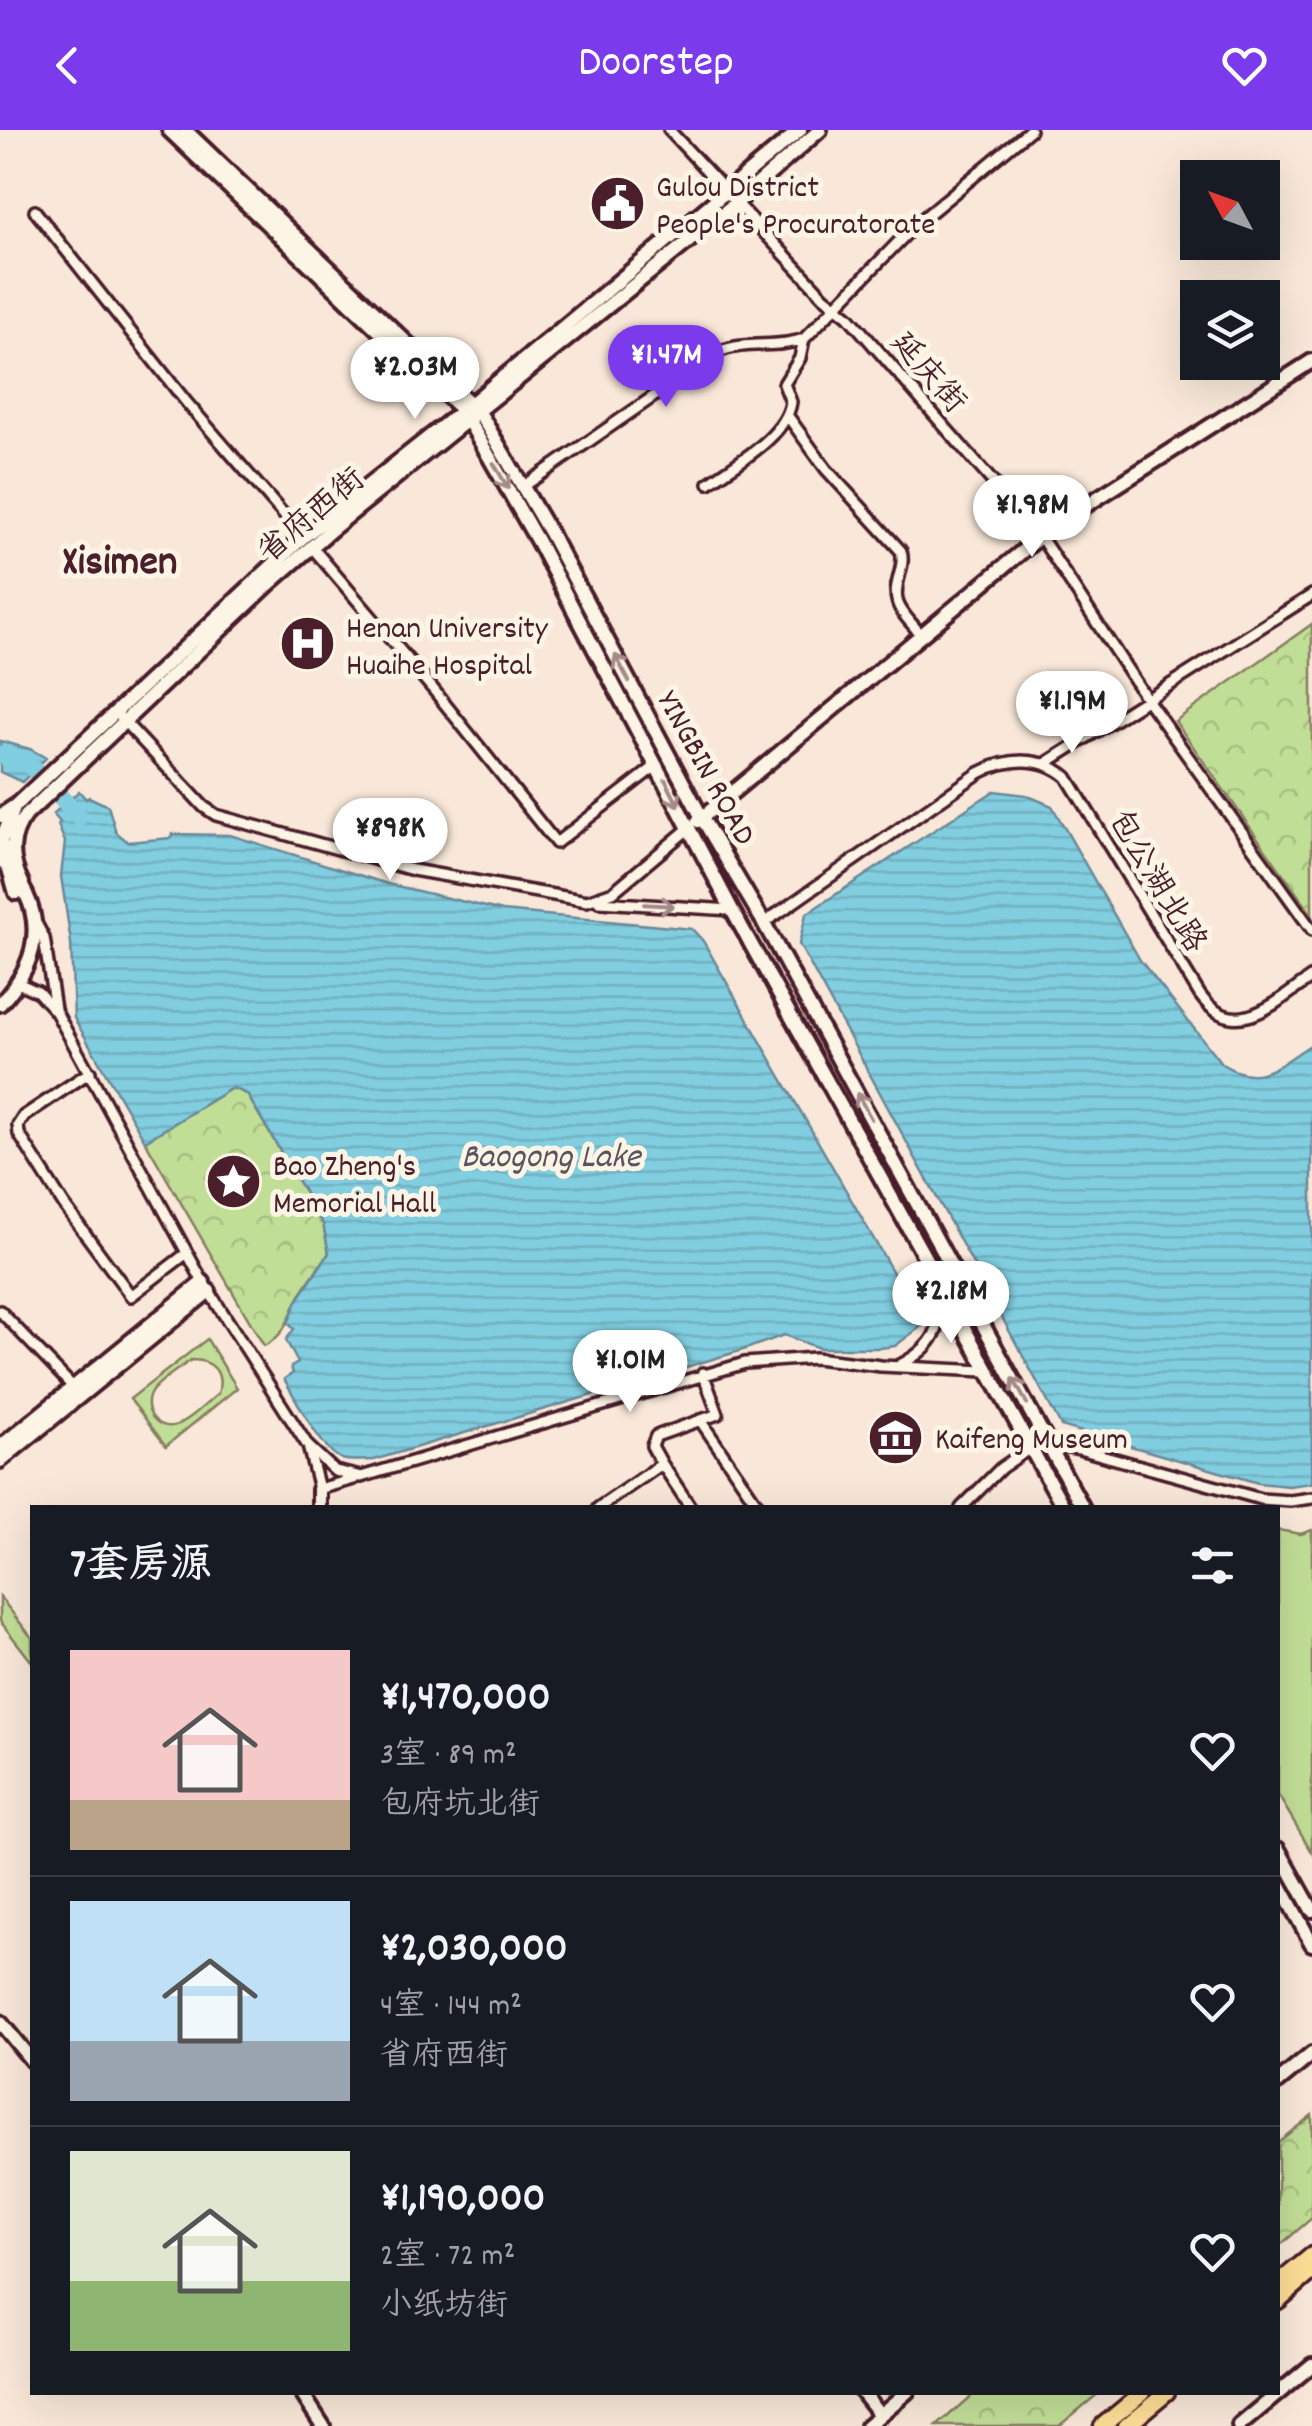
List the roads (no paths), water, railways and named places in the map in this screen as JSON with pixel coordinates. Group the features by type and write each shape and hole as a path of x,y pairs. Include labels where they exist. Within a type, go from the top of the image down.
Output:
{"main road":[{"name":"YINGBIN ROAD","path":"169,130 471,412 688,830 1062,1505"},
{"name":"YINGBIN ROAD","path":"185,130 471,412 524,486 702,818 764,923 1081,1505"},
{"name":"省府西街","path":"731,198 800,130"},
{"name":"省府西街","path":"11,819 307,541 820,130"},
{"path":"688,830 1040,536 1312,362"},
{"path":"0,1004 18,983 34,948 34,917 3,861 2,841 11,819"},
{"path":"11,819 12,854 19,888"},
{"path":"0,878 19,888"},
{"path":"0,1446 206,1287"},
{"path":"0,1460 206,1287"},
{"path":"319,1489 320,1505"},
{"path":"1280,1853 1312,1910"},
{"path":"1280,1886 1312,1944"},
{"path":"0,2022 30,2059"},
{"path":"1280,2080 1312,2054"},
{"path":"1280,2281 1312,2255"},
{"path":"1280,2298 1312,2272"},
{"path":"1280,2392 1312,2365"},
{"path":"304,2395 323,2426"},
{"path":"864,2395 880,2415"},
{"path":"867,2426 903,2395"},
{"path":"1102,2426 1139,2395"},
{"path":"1126,2426 1163,2395"},
{"path":"1239,2426 1276,2395"}],"street":[{"name":"延庆街","path":"669,130 939,418 1040,536 1146,698 1312,930"},
{"path":"709,483 773,434 787,415 791,402 784,384 800,358 804,339 914,226 1030,130"},
{"path":"35,211 175,388 434,689 556,842 657,765"},
{"path":"524,486 718,352 732,346 804,339"},
{"path":"787,415 826,468 902,550 897,600 920,634"},
{"path":"764,923 979,773 1013,761 1044,764 1312,595"},
{"path":"120,717 204,808 216,815 414,870 586,901 732,910"},
{"name":"包公湖北路","path":"1044,764 1066,777 1210,1008 1229,1018 1248,1017 1312,977"},
{"path":"586,901 613,892 688,830"},
{"path":"34,917 44,938 56,1012"},
{"path":"18,983 38,992 56,1012 186,1253 308,1446 329,1467 344,1475 361,1477"},
{"path":"90,1072 24,1116 18,1134 64,1205 132,1296 186,1253"},
{"path":"898,1366 919,1354 934,1336 942,1314 941,1290"},
{"path":"0,1312 74,1388"},
{"path":"308,1446 319,1489 745,1362 786,1358 986,1371"},
{"path":"689,1505 653,1450 652,1440 718,1414 703,1373"},
{"path":"700,1420 758,1505"},
{"path":"964,1505 1002,1468 1030,1448 1046,1443 1261,1499 1312,1498"},
{"path":"602,1505 662,1464"}],"water":[{"path":"0,741 46,758 22,782 0,772"},
{"name":"Baogong Lake","path":"79,791 86,799 108,806 116,832 128,842 171,838 172,834 230,835 388,884 503,911 692,929 703,941 923,1325 895,1346 880,1348 819,1348 784,1335 374,1460 346,1460 334,1454 284,1379 298,1363 286,1340 294,1329 288,1323 297,1301 329,1253 323,1224 247,1094 232,1088 145,1141 74,1018 71,943 61,876 65,842 60,822 53,814"},
{"path":"994,791 1026,795 1052,806 1140,960 1222,1064 1235,1071 1258,1074 1279,1066 1312,1044 1312,1483 1258,1483 1061,1426 799,944 806,914"}],"waterway":[{"path":"0,755 24,759 79,817"}],"place":[{"name":"Gulou District People's Procuratorate","path":"617,203"},
{"name":"Henan University Huaihe Hospital","path":"307,644"},
{"name":"Bao Zheng's Memorial Hall","path":"234,1182"},
{"name":"Kaifeng Museum","path":"896,1437"}],"district":[{"name":"Xisimen","path":"120,558"}]}
